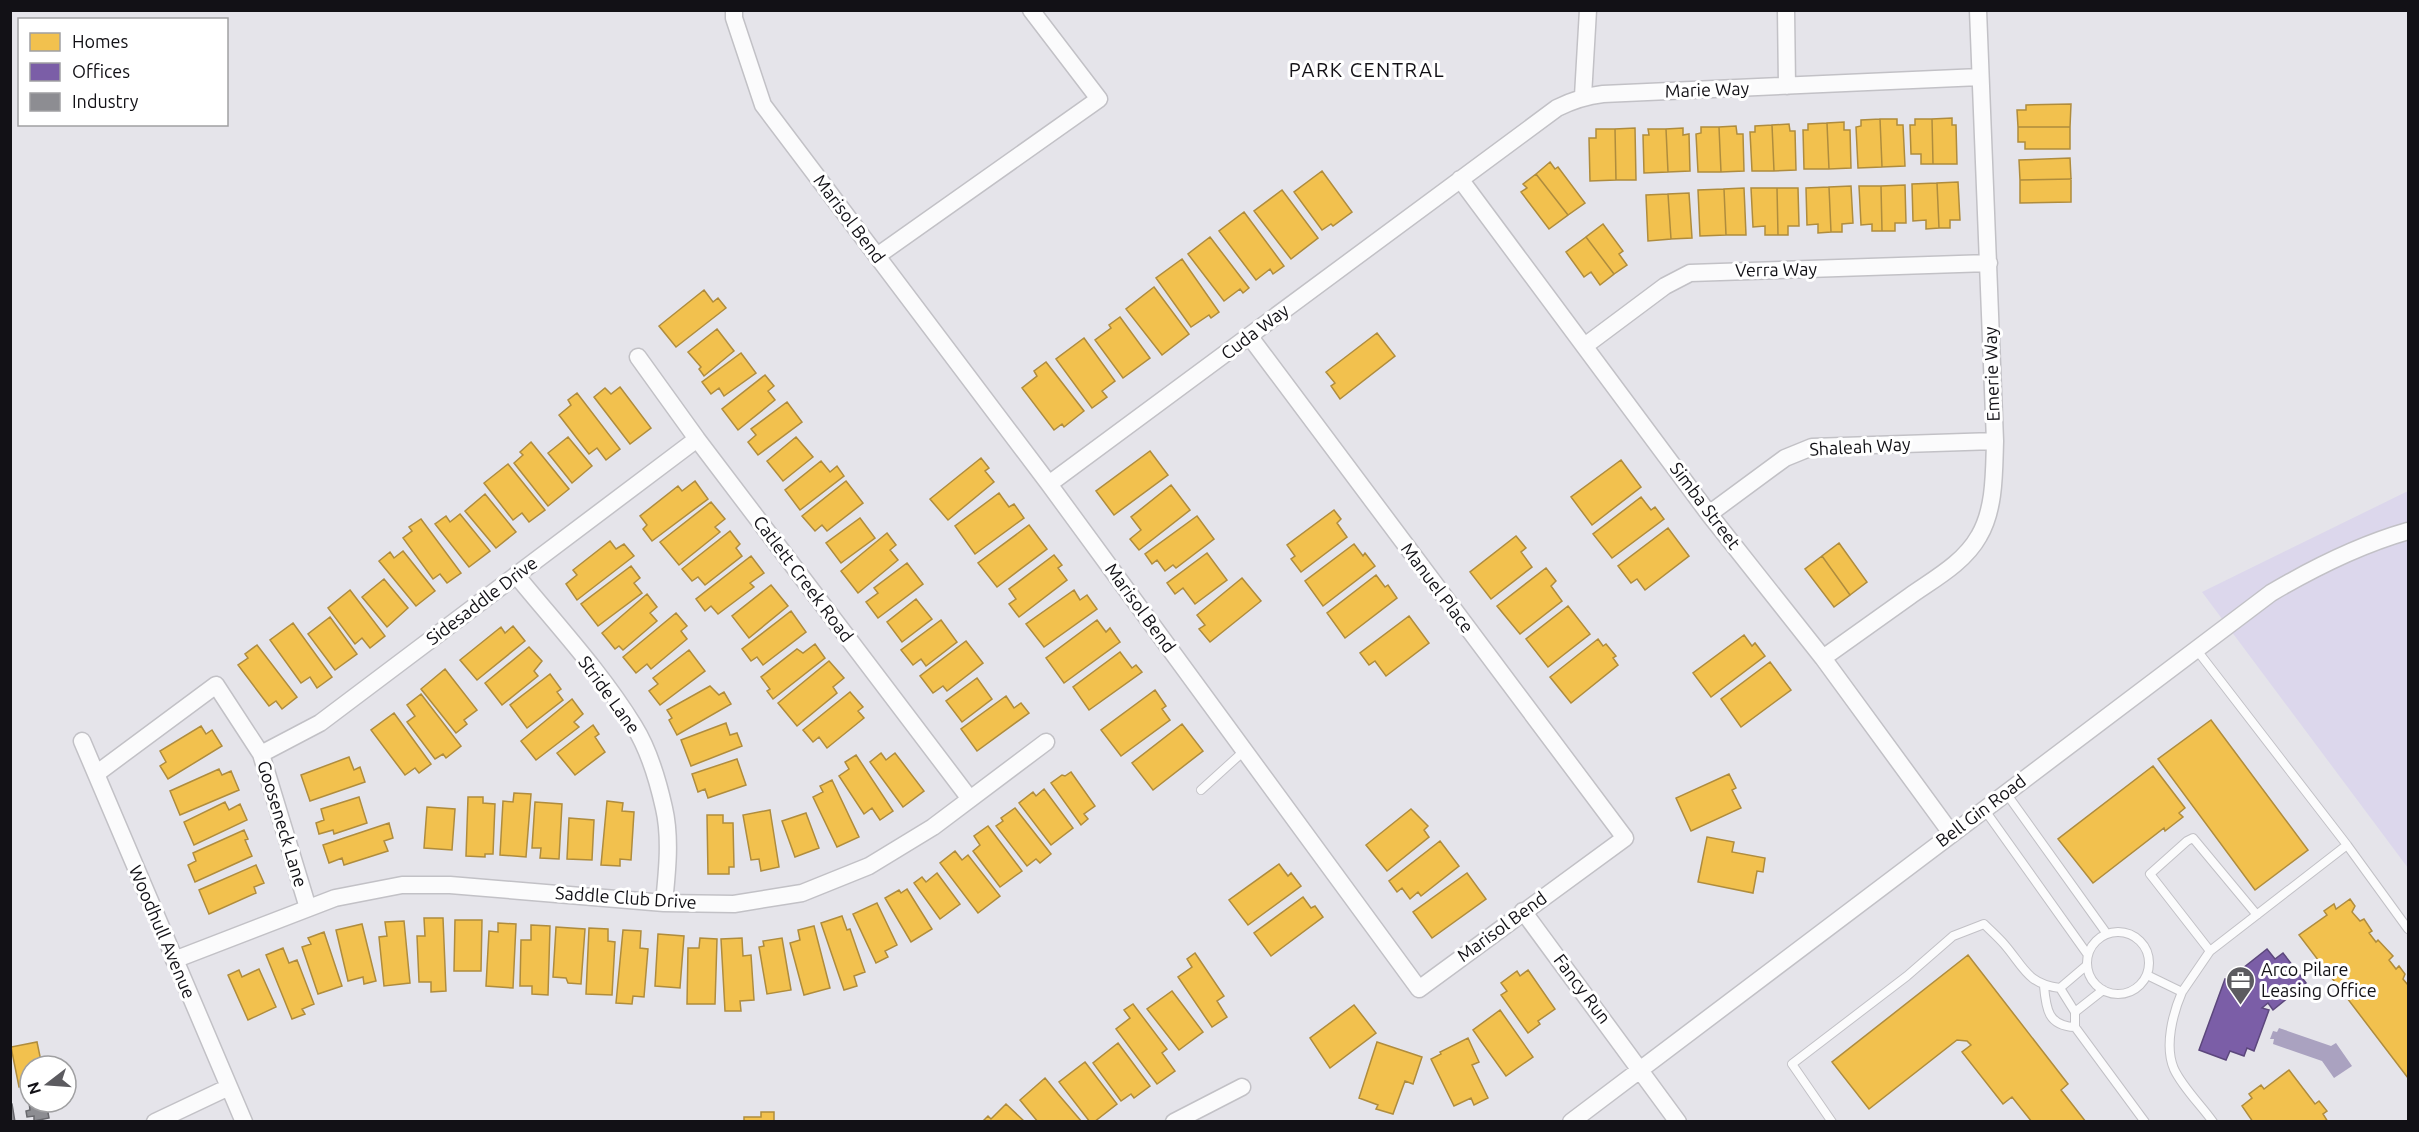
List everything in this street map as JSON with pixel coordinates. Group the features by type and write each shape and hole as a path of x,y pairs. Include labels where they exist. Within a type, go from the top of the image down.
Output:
{"street":[{"name":"Marisol Bend","path":"734,10 734,18 763,105 1049,484 1419,989 1625,838"},
{"path":"877,256 1099,99 1031,10"},
{"path":"1583,96 1588,10"},
{"path":"1786,10 1787,86"},
{"name":"Emerie Way","path":"1823,658 1966,554 1979,537 1988,514 1994,474 1995,441 1978,10"},
{"name":"Marie Way","path":"1460,179 1557,108 1583,96 1980,77"},
{"name":"Cuda Way","path":"1049,484 1460,179"},
{"name":"Simba Street","path":"1460,179 1586,345 1709,513 1823,658 1951,833"},
{"name":"Verra Way","path":"1586,345 1665,286 1690,273 1989,263"},
{"name":"Manuel Place","path":"1250,337 1625,838"},
{"name":"Catlett Creek Road","path":"638,357 970,799"},
{"name":"Sidesaddle Drive","path":"261,754 320,723 697,438"},
{"name":"Shaleah Way","path":"1709,513 1785,458 1812,447 1995,441"},
{"name":"Bell Gin Road","path":"1571,1122 2271,593 2311,570 2357,548 2409,531"},
{"name":"Stride Lane","path":"516,575 609,690 636,728 655,775 665,810 667,863 664,903"},
{"name":"Gooseneck Lane","path":"96,774 216,685 261,754 308,908"},
{"name":"Woodhull Avenue","path":"82,741 244,1122"},
{"name":"Saddle Club Drive","path":"174,960 335,898 402,885 450,885 664,903 734,904 802,893 869,866 933,827 1046,742"},
{"name":"Fancy Run","path":"1523,911 1641,1068 1678,1122"},
{"path":"154,1122 229,1087"},
{"path":"1174,1122 1242,1087"}],"lane":[{"path":"2196,649 2409,929"},
{"path":"1201,790 1244,751"},
{"path":"2006,793 2107,934"},
{"path":"1984,809 2088,955"},
{"path":"2210,951 2150,874 2187,841 2193,838 2197,842 2257,915"},
{"path":"2213,1122 2175,1072 2172,1062 2173,1013 2182,992 2210,951 2347,845"},
{"path":"1832,1122 1792,1064 1907,976 1953,936 1984,924 2003,943 2031,979 2044,986 2060,988 2087,965"},
{"path":"2128,933 2137,938 2148,955 2147,975 2133,990 2124,993 2103,990 2090,975 2087,965 2088,955 2092,946 2107,934 2128,933"},
{"path":"2147,975 2182,992"},
{"path":"2044,986 2046,1008 2053,1019 2064,1027 2075,1027"},
{"path":"2060,988 2075,1012 2075,1027 2145,1122"},
{"path":"2075,1012 2103,990"}],"shaded area":[{"path":"2408,491 2408,868 2202,592"},
{"path":"2279,1028 2331,1046 2336,1043 2352,1066 2334,1078 2322,1061 2273,1044 2274,1039 2270,1039 2273,1031 2277,1032"}],"building: Homes":[{"path":"2071,104 2070,127 2018,127 2017,110 2026,110 2026,105"},
{"path":"1952,118 1952,125 1956,125 1957,164 1933,164 1932,119"},
{"path":"1880,119 1882,167 1858,168 1856,127 1861,126 1861,120"},
{"path":"1880,119 1897,119 1897,125 1903,125 1905,166 1882,167"},
{"path":"1915,119 1932,119 1933,164 1921,164 1921,154 1911,154 1910,125 1915,125"},
{"path":"1844,122 1844,130 1850,130 1851,168 1829,169 1827,123"},
{"path":"1827,123 1829,169 1804,169 1803,130 1808,130 1808,124"},
{"path":"1789,124 1790,131 1795,131 1796,170 1774,171 1772,125"},
{"path":"1772,125 1774,171 1752,171 1750,132 1755,132 1755,126"},
{"path":"1736,126 1737,134 1743,134 1744,171 1721,172 1719,127"},
{"path":"1701,127 1719,127 1721,172 1698,172 1696,134 1701,133"},
{"path":"2018,127 2070,127 2070,149 2025,149 2025,142 2018,142"},
{"path":"1635,128 1636,180 1616,180 1615,129"},
{"path":"1683,128 1683,135 1689,134 1690,171 1668,172 1666,129"},
{"path":"1596,129 1615,129 1616,180 1590,181 1589,138 1596,138"},
{"path":"1648,129 1666,129 1668,172 1644,173 1643,135 1649,135"},
{"path":"2070,158 2071,179 2020,180 2019,160"},
{"path":"1550,162 1555,169 1558,167 1585,203 1568,215 1536,174"},
{"path":"1322,171 1352,212 1333,226 1331,224 1322,230 1294,192"},
{"path":"1536,174 1568,215 1549,229 1521,192 1527,188 1523,184"},
{"path":"2071,179 2071,202 2020,203 2020,180"},
{"path":"1958,182 1960,220 1950,220 1950,228 1939,228 1937,183"},
{"path":"1937,183 1939,228 1926,229 1926,220 1913,221 1912,184"},
{"path":"1905,185 1906,223 1895,223 1895,231 1882,231 1881,186"},
{"path":"1851,186 1853,223 1842,224 1842,232 1831,232 1829,187"},
{"path":"1859,186 1881,186 1882,231 1872,231 1872,224 1861,225"},
{"path":"1829,187 1831,232 1818,233 1818,224 1807,225 1806,188"},
{"path":"1744,188 1746,235 1726,235 1724,189"},
{"path":"1751,188 1777,188 1778,235 1765,235 1765,226 1753,227"},
{"path":"1777,188 1798,188 1799,226 1788,226 1788,235 1778,235"},
{"path":"1724,189 1726,235 1700,236 1698,190"},
{"path":"1282,190 1318,238 1291,259 1254,211"},
{"path":"1689,193 1692,238 1671,239 1668,194"},
{"path":"1668,194 1671,239 1648,241 1646,195"},
{"path":"1244,212 1284,266 1273,274 1270,269 1256,280 1219,231"},
{"path":"1603,224 1623,251 1619,254 1627,265 1614,274 1586,237"},
{"path":"1210,237 1249,288 1243,293 1240,289 1224,301 1188,254"},
{"path":"1586,237 1614,274 1600,285 1591,272 1584,277 1566,252"},
{"path":"1182,259 1219,312 1211,318 1209,315 1191,327 1156,278"},
{"path":"1154,287 1189,334 1162,355 1126,309"},
{"path":"704,290 713,302 718,298 726,308 676,347 659,326"},
{"path":"1120,317 1150,358 1123,378 1095,340 1111,328 1109,325"},
{"path":"717,329 734,351 704,376 699,369 701,367 688,352"},
{"path":"1377,333 1395,356 1340,399 1331,386 1335,383 1326,372"},
{"path":"1084,338 1115,381 1102,391 1107,397 1092,408 1056,359"},
{"path":"741,353 756,373 724,396 719,388 711,394 702,382"},
{"path":"1046,362 1084,411 1064,427 1062,424 1054,430 1022,388 1037,376 1034,371"},
{"path":"765,375 774,386 768,391 775,400 738,430 722,409"},
{"path":"620,387 651,428 630,444 594,397 605,388 611,394"},
{"path":"577,393 620,449 606,460 597,448 589,454 559,415 571,405 568,400"},
{"path":"787,402 802,422 758,455 748,442 756,435 751,429"},
{"path":"568,437 592,466 572,483 548,453"},
{"path":"796,437 813,457 783,481 767,461"},
{"path":"531,442 569,489 548,506 514,463 523,455 520,452"},
{"path":"1150,451 1168,475 1114,515 1096,491"},
{"path":"981,458 989,468 985,471 994,482 948,520 930,499"},
{"path":"1621,460 1641,487 1592,525 1571,497"},
{"path":"821,461 830,472 837,466 844,476 800,510 785,490"},
{"path":"508,464 545,510 529,522 522,513 513,520 484,483"},
{"path":"695,481 708,499 652,541 643,529 647,525 640,516 678,486 682,491"},
{"path":"846,481 863,503 827,531 822,525 815,531 802,516"},
{"path":"1171,485 1190,510 1139,550 1130,539 1141,530 1131,517"},
{"path":"999,493 1009,507 1014,504 1024,518 975,554 955,526"},
{"path":"485,494 516,532 496,548 465,511"},
{"path":"1641,497 1651,510 1655,507 1664,519 1612,558 1593,534"},
{"path":"711,502 725,519 715,527 720,532 679,565 660,542"},
{"path":"1334,510 1341,519 1337,523 1347,537 1301,572 1291,559 1295,556 1287,545"},
{"path":"460,514 490,551 469,567 435,524 446,516 450,522"},
{"path":"1197,516 1214,539 1176,568 1173,565 1165,571 1157,560 1152,564 1145,554"},
{"path":"860,518 875,538 841,563 826,543"},
{"path":"421,519 461,573 447,583 440,574 433,579 403,538 412,531 409,527"},
{"path":"1029,525 1047,549 997,587 978,563"},
{"path":"1668,528 1689,556 1645,590 1637,579 1631,583 1618,566"},
{"path":"730,531 740,544 736,548 742,556 705,585 698,577 692,581 682,569"},
{"path":"887,533 896,545 890,550 898,560 858,593 841,571"},
{"path":"1516,536 1526,548 1521,552 1532,567 1491,599 1470,572"},
{"path":"610,541 616,549 624,544 634,556 577,600 566,584 577,575 573,570"},
{"path":"1839,543 1867,582 1850,595 1822,556"},
{"path":"1354,544 1375,566 1323,606 1305,581"},
{"path":"403,551 435,591 416,606 379,561 390,552 394,558"},
{"path":"1207,553 1227,580 1195,604 1183,588 1175,594 1167,583"},
{"path":"1054,555 1062,565 1058,568 1067,580 1019,617 1009,604 1016,599 1009,589"},
{"path":"751,556 764,573 750,583 754,587 718,614 711,606 705,611 696,599"},
{"path":"1822,556 1850,595 1834,607 1805,569"},
{"path":"907,563 923,584 878,618 866,602 878,593 874,588"},
{"path":"631,566 640,578 634,583 642,593 598,626 581,604"},
{"path":"1546,568 1556,581 1551,586 1562,601 1520,634 1497,606"},
{"path":"1376,575 1385,587 1388,585 1397,598 1345,638 1327,613"},
{"path":"1242,578 1261,601 1210,642 1199,629 1205,625 1197,615"},
{"path":"384,579 408,608 387,627 362,597"},
{"path":"771,585 788,606 749,638 732,616"},
{"path":"350,590 385,636 370,648 362,638 355,644 328,608"},
{"path":"1074,590 1080,600 1087,595 1097,609 1044,647 1026,624"},
{"path":"647,594 657,607 650,613 657,621 623,650 619,646 615,649 602,633"},
{"path":"916,599 932,619 902,642 887,622"},
{"path":"1568,606 1590,634 1548,667 1526,639"},
{"path":"791,611 806,632 763,665 757,657 751,661 742,649"},
{"path":"676,613 687,626 681,631 687,639 651,669 647,664 636,673 623,657"},
{"path":"1409,616 1429,643 1386,676 1375,661 1369,665 1360,653"},
{"path":"330,617 357,654 335,670 308,634"},
{"path":"941,620 957,642 926,666 921,659 913,665 901,650"},
{"path":"1097,620 1106,632 1110,628 1120,642 1064,683 1046,658"},
{"path":"293,623 332,677 317,688 310,677 301,683 270,640"},
{"path":"513,626 525,641 477,680 460,660 501,627 505,633"},
{"path":"1744,635 1752,646 1755,643 1765,656 1711,697 1693,673"},
{"path":"1598,639 1603,646 1606,644 1616,656 1613,658 1618,665 1571,703 1550,677"},
{"path":"966,641 983,663 947,691 943,686 933,693 920,676"},
{"path":"815,644 825,658 773,699 767,691 770,689 761,677 797,649 803,653"},
{"path":"257,645 297,697 282,709 276,701 269,706 238,665 248,658 245,654"},
{"path":"529,647 542,661 534,671 538,676 502,705 485,683"},
{"path":"689,650 705,671 660,705 649,691 658,684 653,678"},
{"path":"1120,652 1132,668 1136,665 1142,672 1089,710 1073,687"},
{"path":"829,661 844,678 833,687 837,693 797,726 778,703"},
{"path":"1770,662 1791,690 1741,727 1721,699"},
{"path":"445,669 477,710 464,720 467,724 456,733 421,689"},
{"path":"550,674 561,689 557,692 563,700 527,728 510,705"},
{"path":"977,678 992,699 962,722 946,701"},
{"path":"710,686 719,695 724,692 731,704 677,735 669,720 672,718 667,710"},
{"path":"1155,690 1166,706 1162,709 1170,720 1121,756 1101,730"},
{"path":"850,692 863,707 858,711 864,718 827,748 819,737 813,742 803,730"},
{"path":"421,694 461,746 446,758 443,754 435,759 407,722 415,716 407,705"},
{"path":"1006,696 1014,708 1021,703 1029,713 977,751 961,729"},
{"path":"572,699 583,714 574,722 579,727 536,760 521,741"},
{"path":"394,713 431,764 419,773 415,768 405,775 371,730"},
{"path":"2211,720 2308,850 2255,890 2158,759"},
{"path":"726,723 730,735 737,733 742,746 691,766 681,740"},
{"path":"1182,724 1203,751 1153,790 1132,763"},
{"path":"593,725 599,734 595,737 605,752 575,775 557,753"},
{"path":"201,726 206,734 212,730 222,746 168,779 160,766 166,762 160,751"},
{"path":"881,753 886,760 895,753 924,791 903,807 870,762"},
{"path":"856,755 893,811 880,820 872,808 864,814 839,776 849,769 845,762"},
{"path":"349,757 354,770 360,767 365,782 310,801 301,775"},
{"path":"737,759 746,785 708,798 705,789 698,792 692,774"},
{"path":"2153,766 2185,808 2179,813 2183,817 2165,831 2164,828 2093,883 2058,839"},
{"path":"219,769 222,775 231,771 239,790 180,815 170,791"},
{"path":"1071,772 1095,806 1084,814 1088,819 1081,825 1051,783"},
{"path":"1729,774 1736,788 1732,790 1741,808 1691,831 1676,798"},
{"path":"832,780 859,837 837,847 813,797 823,792 820,786"},
{"path":"1044,789 1073,828 1051,845 1019,803 1033,792 1036,796"},
{"path":"514,793 531,794 526,857 500,855 503,801 513,802"},
{"path":"359,797 367,823 334,834 333,830 319,834 316,823 324,820 321,809"},
{"path":"468,797 483,797 483,803 495,804 493,854 485,854 485,857 466,856"},
{"path":"607,801 623,803 622,811 634,812 631,860 620,859 620,866 601,865"},
{"path":"225,802 229,810 240,804 247,820 194,845 184,822"},
{"path":"535,802 562,804 559,859 540,858 541,848 532,848"},
{"path":"427,807 455,809 452,850 424,848"},
{"path":"1015,808 1051,854 1040,863 1036,859 1027,866 996,826 1003,821 1001,818"},
{"path":"1411,809 1428,826 1424,830 1429,837 1387,871 1366,845"},
{"path":"770,810 779,867 761,871 759,859 751,860 743,815"},
{"path":"806,813 819,848 795,857 782,821"},
{"path":"707,815 723,815 723,823 733,823 734,867 729,867 729,874 708,874"},
{"path":"569,818 594,820 592,860 567,859"},
{"path":"389,823 393,838 384,841 388,851 344,865 342,858 329,863 323,845"},
{"path":"988,826 1022,871 1000,887 973,851 980,845 974,836"},
{"path":"244,830 248,839 245,840 252,856 195,882 188,865 196,861 193,853"},
{"path":"1707,837 1734,842 1732,852 1765,858 1763,872 1757,871 1753,893 1698,882"},
{"path":"1440,841 1459,866 1421,896 1418,892 1410,899 1402,888 1397,892 1389,881"},
{"path":"955,851 962,860 968,855 1000,896 978,913 940,863"},
{"path":"1279,864 1288,876 1291,873 1301,886 1248,925 1229,900"},
{"path":"256,865 264,883 254,887 256,893 209,914 199,890"},
{"path":"937,873 960,904 940,919 914,883 922,877 926,882"},
{"path":"1467,873 1486,899 1432,938 1413,912"},
{"path":"907,889 932,929 911,942 885,898 899,890 901,893"},
{"path":"1303,897 1311,908 1315,906 1323,917 1271,956 1254,933"},
{"path":"2350,899 2355,906 2352,912 2360,921 2364,919 2372,931 2369,933 2376,942 2378,940 2393,956 2389,960 2396,969 2399,966 2405,974 2403,979 2408,985 2408,1078 2299,935 2327,915 2324,911 2334,904 2336,909"},
{"path":"877,903 897,945 885,951 888,957 876,963 853,914"},
{"path":"842,916 847,930 850,929 865,972 854,976 857,986 844,990 821,923"},
{"path":"424,918 443,918 446,991 431,992 431,982 419,982 417,936 425,936"},
{"path":"455,920 482,920 481,971 454,971"},
{"path":"404,921 410,983 384,986 379,937 387,936 385,922"},
{"path":"498,923 516,924 513,988 486,986 489,931 498,932"},
{"path":"362,924 376,981 364,984 363,977 348,981 336,930"},
{"path":"531,925 550,926 548,995 532,994 532,986 520,986 521,940 531,940"},
{"path":"814,926 830,988 804,995 790,943 800,940 798,930"},
{"path":"556,927 585,929 581,984 568,983 566,978 553,977"},
{"path":"589,928 608,929 608,941 615,942 612,995 586,994"},
{"path":"623,930 641,931 640,948 648,949 644,997 633,996 632,1004 616,1003"},
{"path":"324,932 342,986 318,994 302,947 311,944 308,938"},
{"path":"658,934 684,936 680,988 655,986"},
{"path":"700,938 717,939 715,1004 687,1004 688,948 699,948"},
{"path":"742,938 743,956 751,955 754,1000 740,1001 741,1011 725,1011 721,939"},
{"path":"782,938 791,990 767,994 759,947 764,946 763,941"},
{"path":"283,948 289,963 297,960 314,1004 302,1009 305,1014 292,1019 266,955"},
{"path":"1195,953 1224,996 1217,1001 1227,1017 1212,1027 1178,977 1192,967 1187,959"},
{"path":"1968,955 2068,1084 2061,1090 2086,1122 2032,1122 2012,1097 2003,1104 1962,1052 1971,1045 1967,1041 1957,1040 1869,1109 1832,1062"},
{"path":"259,969 276,1007 248,1020 228,975 239,970 242,977"},
{"path":"1528,970 1555,1009 1538,1021 1540,1024 1528,1033 1501,995 1507,991 1501,983 1517,971 1520,976"},
{"path":"1172,991 1203,1032 1179,1050 1147,1009"},
{"path":"1133,1004 1167,1049 1162,1053 1175,1071 1157,1084 1116,1029 1130,1018 1124,1010"},
{"path":"1354,1005 1376,1033 1330,1068 1310,1038"},
{"path":"1500,1010 1533,1057 1506,1076 1473,1030"},
{"path":"1468,1038 1479,1062 1472,1065 1488,1098 1474,1105 1471,1098 1454,1106 1431,1059"},
{"path":"37,1042 40,1054 18,1054 18,1082 11,1047"},
{"path":"1377,1042 1422,1057 1413,1084 1405,1081 1393,1114 1376,1109 1378,1105 1359,1098"},
{"path":"1118,1043 1150,1086 1134,1098 1131,1094 1121,1101 1093,1063"},
{"path":"1085,1062 1117,1104 1094,1122 1090,1122 1059,1082"},
{"path":"2289,1070 2315,1104 2319,1101 2327,1111 2323,1114 2328,1122 2253,1122 2242,1106 2252,1098 2249,1094 2261,1085 2264,1089"},
{"path":"1045,1078 1082,1122 1038,1122 1020,1100"},
{"path":"1006,1104 1025,1122 982,1122 988,1116 991,1119"},
{"path":"761,1112 774,1112 774,1122 744,1122 744,1117 761,1117"}],"building: Offices":[{"name":"Arco Pilare Leasing Office","path":"2267,949 2275,959 2283,953 2306,983 2273,1010 2268,1003 2262,1008 2269,1010 2254,1051 2247,1048 2244,1056 2230,1051 2226,1060 2199,1050 2225,979 2231,981 2233,976"}],"building: Industry":[{"path":"10,1104 12,1104 15,1122 10,1122"},
{"path":"26,1114 48,1114 49,1118 34,1121 34,1116 27,1117"}],"place":[{"name":"Arco Pilare Leasing Office","path":"2240,1006"}],"district":[{"name":"PARK CENTRAL","path":"1367,70"}]}
